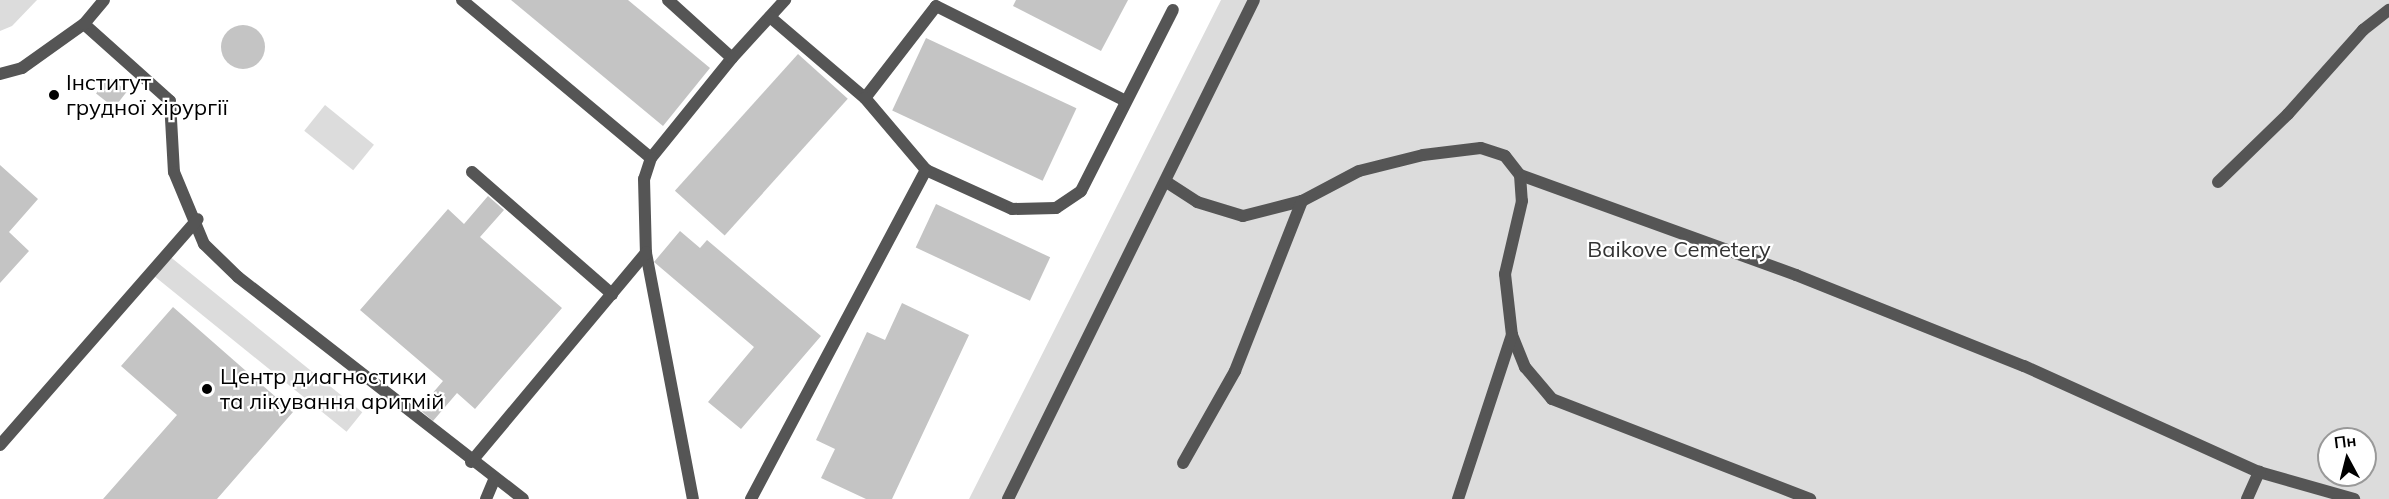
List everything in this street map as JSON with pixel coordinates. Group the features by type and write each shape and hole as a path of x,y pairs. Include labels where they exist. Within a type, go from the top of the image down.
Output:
{"street":[{"path":"0,74 22,68 84,24 104,0"},
{"path":"462,0 651,158"},
{"path":"668,0 732,58"},
{"path":"693,499 646,253 644,179 651,158 732,58 785,0"},
{"path":"1008,499 1168,183 1254,0"},
{"path":"865,98 936,6 1126,101"},
{"path":"771,17 865,98 926,170 1012,209 1056,208 1081,191 1173,10"},
{"path":"2218,182 2288,114 2363,30 2389,10"},
{"path":"84,24 170,101 174,172 198,219 204,244 238,277 494,480 523,499"},
{"path":"1168,183 1197,202 1243,216 1302,201 1359,171 1423,155 1481,148 1505,156 1520,176 1522,201 1505,274 1512,335 1525,367 1552,399 1810,499"},
{"path":"751,499 926,170"},
{"path":"472,172 612,294"},
{"path":"1520,176 1796,275 2024,366 2259,472 2354,499"},
{"path":"1183,463 1235,371 1302,201"},
{"path":"0,445 198,219"},
{"path":"471,462 646,253"},
{"path":"1458,499 1512,335"},
{"path":"2247,499 2259,472"},
{"path":"486,499 494,480"}],"green space":[{"path":"0,0 37,0 12,26 0,31"},
{"name":"Baikove Cemetery","path":"1221,0 2389,0 2389,499 969,499"},
{"path":"325,105 374,145 353,170 304,131"},
{"path":"168,255 362,412 347,432 152,274"}],"building":[{"path":"511,0 628,0 710,68 663,126"},
{"path":"1016,0 1128,0 1101,51 1013,6"},
{"path":"243,25 258,32 265,47 258,62 243,69 228,62 221,47 228,32"},
{"path":"926,38 1076,108 1043,181 892,111"},
{"path":"798,54 848,99 725,236 675,191"},
{"path":"109,77 127,91 114,108 96,94"},
{"path":"0,165 38,199 9,232 29,251 0,283"},
{"path":"488,196 504,210 480,237 562,308 475,409 457,393 433,421 419,409 443,381 360,310 448,209 464,224"},
{"path":"936,204 1050,257 1030,301 916,248"},
{"path":"680,231 700,248 707,240 821,336 741,429 708,402 754,347 654,262"},
{"path":"902,303 969,335 892,499 866,499 821,478 835,449 816,440 867,332 885,340"},
{"name":"Центр диагностики та лікування аритмій","path":"173,307 293,412 217,499 103,499 177,415 121,366"}],"place":[{"name":"Інститут грудної хірургії","path":"54,95"},
{"name":"Центр диагностики та лікування аритмій","path":"207,389"}]}
